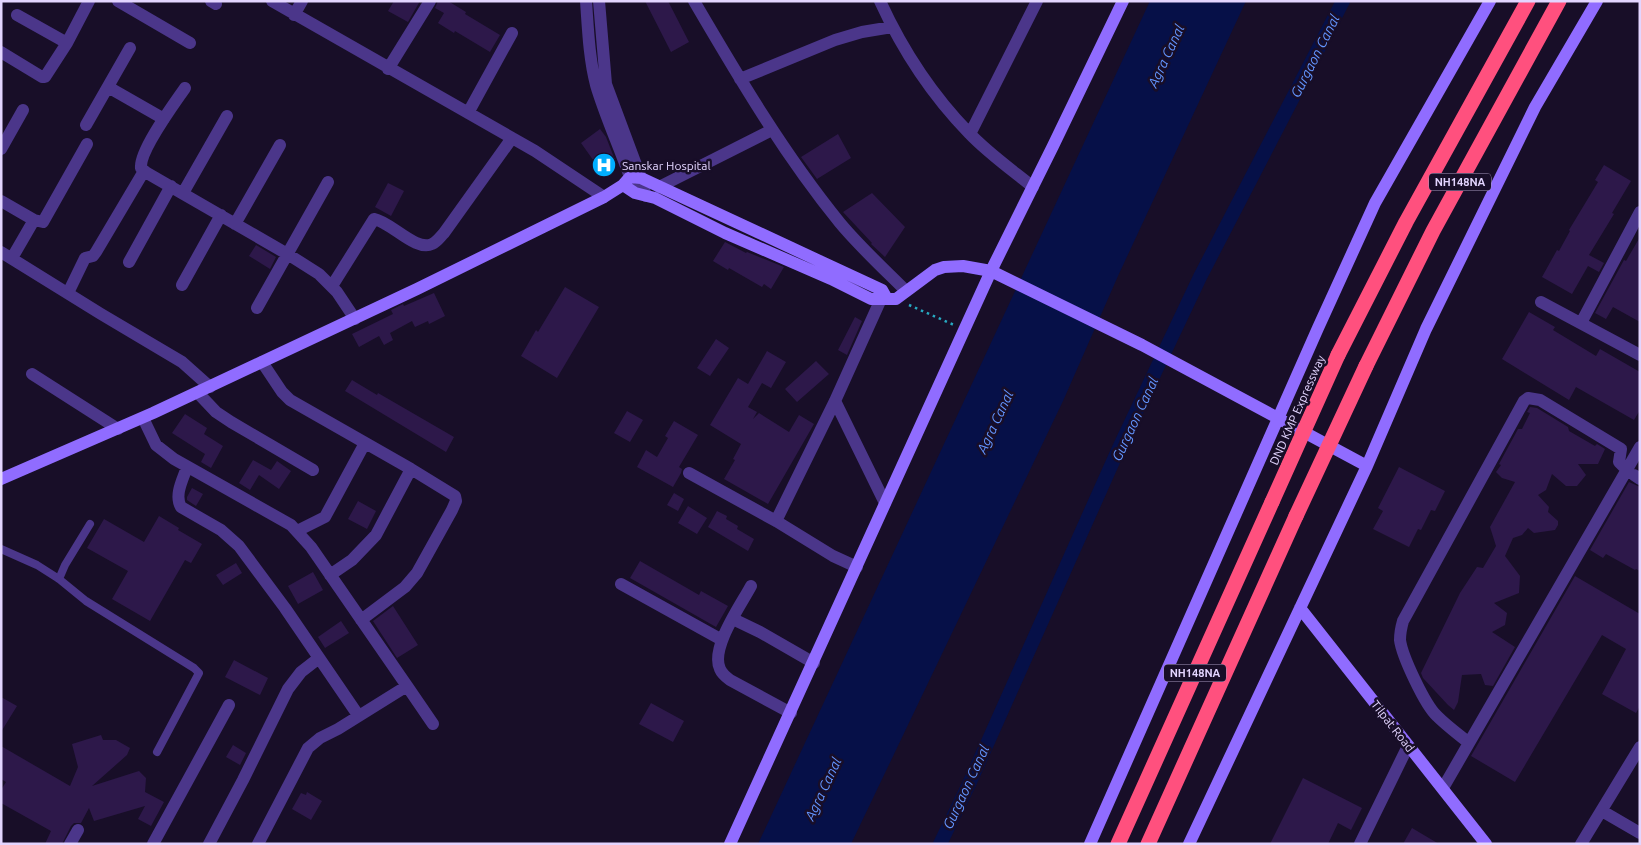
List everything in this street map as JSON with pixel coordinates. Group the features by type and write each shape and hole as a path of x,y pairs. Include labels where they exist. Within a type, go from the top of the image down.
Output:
{"highway":[{"name":"DND KMP Expressway","path":"1118,844 1338,355 1406,222 1528,1"},
{"name":"NH148NA","path":"1148,844 1366,366 1433,231 1559,1"}],"street":[{"path":"1,52 44,78 67,43 89,1"},
{"path":"118,1 190,43"},
{"path":"272,1 388,69 468,112 604,197"},
{"path":"294,15 302,1"},
{"path":"388,69 430,1"},
{"path":"586,1 591,56 596,83 607,120 631,180 640,194 654,198 725,233 831,279 871,299 892,297 944,267 963,266 991,271 1098,322 1367,466"},
{"path":"598,1 606,84 631,180 640,194"},
{"path":"694,1 740,80 772,130 814,189 842,224 892,297"},
{"path":"880,1 892,27 928,84 970,134 1033,187"},
{"path":"970,134 1037,1"},
{"path":"730,844 991,271 1122,1"},
{"path":"1090,844 1318,328 1376,203 1490,1"},
{"path":"1189,844 1367,466 1426,329 1535,107 1597,1"},
{"path":"17,15 67,43"},
{"path":"740,80 835,40 862,32 892,27"},
{"path":"468,112 512,33"},
{"path":"86,125 130,48"},
{"path":"108,87 164,119"},
{"path":"184,88 164,119 141,162 141,168 319,274 332,286 355,319"},
{"path":"1,149 23,110"},
{"path":"183,193 227,116"},
{"path":"659,187 772,130"},
{"path":"332,286 374,219 386,224 418,245 426,246 432,244 444,233 512,138"},
{"path":"1,201 34,220 43,222 87,144"},
{"path":"235,224 280,145"},
{"path":"68,293 85,258 93,256 96,252 144,171"},
{"path":"1,479 143,418 355,319 604,197 631,180 659,187 882,290 892,297"},
{"path":"257,308 289,255 328,182"},
{"path":"129,262 171,186"},
{"path":"1580,324 1640,212"},
{"path":"182,285 221,215"},
{"path":"34,220 7,255 182,362 210,387"},
{"path":"776,522 835,401 892,297"},
{"path":"1541,302 1640,355"},
{"path":"262,362 282,392 290,400 455,496 456,501 417,573 405,587 362,620"},
{"path":"32,374 118,429"},
{"path":"198,393 216,412 313,470"},
{"path":"1469,743 1436,716 1429,707 1404,653 1400,642 1400,632 1403,621 1524,401 1528,398 1540,400 1621,449 1619,462 1634,475"},
{"path":"835,401 885,503"},
{"path":"143,418 156,445 174,459 291,525 311,547 432,724"},
{"path":"296,531 325,517 365,443"},
{"path":"1443,788 1634,475 1640,447"},
{"path":"187,467 178,494 178,502 181,507 221,530 238,546 320,658 358,715"},
{"path":"330,575 352,560 376,535 411,469"},
{"path":"689,474 833,556 857,567"},
{"path":"621,584 722,640"},
{"path":"751,586 722,640 718,667 723,674 740,686 791,713"},
{"name":"Tilpat Road","path":"1300,608 1486,844"},
{"path":"733,619 814,663"},
{"path":"209,844 288,689 301,672 320,658"},
{"path":"258,844 308,748 320,738 338,729 407,686"},
{"path":"153,844 229,705"},
{"path":"1360,844 1408,746"},
{"path":"1581,844 1640,747"},
{"path":"1602,811 1640,833"},
{"path":"70,844 78,830"}],"lane":[{"path":"60,579 65,566 90,524"},
{"path":"1,548 37,565 60,579 86,601 194,668 199,673 157,752"}],"path":[{"path":"892,297 964,330"}],"water":[{"name":"Agra Canal","path":"1150,1 1246,1 1118,276 1063,401 851,844 758,844"}],"building":[{"path":"394,1 420,1 408,22 388,11"},
{"path":"438,1 448,1 466,12 465,14 500,35 490,52 438,23 444,13 435,8"},
{"path":"645,1 668,1 689,42 671,52"},
{"path":"600,129 606,137 615,160 601,171 581,143"},
{"path":"838,134 851,158 817,179 801,157"},
{"path":"1604,165 1631,181 1612,213 1614,214 1589,255 1604,263 1599,272 1588,266 1572,294 1542,277 1598,182 1595,180"},
{"path":"388,183 404,191 391,216 375,207"},
{"path":"872,193 905,227 885,257 843,212"},
{"path":"1640,237 1640,322 1613,307 1606,319 1595,313 1624,260 1626,261"},
{"path":"725,242 746,253 784,267 771,289 764,284 762,287 713,261"},
{"path":"256,245 276,257 270,269 249,256"},
{"path":"565,287 599,307 557,378 521,356"},
{"path":"434,293 445,316 429,324 428,321 415,327 412,321 390,333 393,340 384,345 379,336 359,347 352,334 393,314 391,310 403,304 404,306"},
{"path":"1529,312 1555,327 1553,330 1596,356 1600,349 1640,372 1640,410 1634,420 1576,387 1569,400 1502,359"},
{"path":"855,317 862,321 847,355 838,350"},
{"path":"716,339 729,348 710,376 697,368"},
{"path":"767,351 786,362 771,388 762,383 748,407 757,412 753,419 759,413 789,432 799,415 814,424 768,504 724,479 735,460 733,459 741,444 710,425 738,378 748,384"},
{"path":"816,361 829,374 797,402 785,389"},
{"path":"352,380 454,437 446,452 345,391"},
{"path":"1530,407 1537,408 1568,427 1569,431 1595,446 1597,444 1605,449 1598,464 1578,464 1586,475 1577,486 1566,486 1552,474 1546,490 1538,495 1549,507 1548,512 1558,521 1555,530 1534,533 1528,528 1522,535 1513,538 1505,556 1520,576 1519,593 1494,603 1507,613 1505,625 1492,632 1515,647 1493,686 1485,685 1481,674 1462,675 1458,702 1454,710 1423,678 1421,673 1460,593 1477,567 1483,568 1496,546 1490,527 1515,482 1502,478 1496,472 1518,429 1522,429 1530,413 1527,412"},
{"path":"627,411 643,420 630,442 614,433"},
{"path":"185,414 207,428 204,434 223,446 211,468 201,462 205,454 172,433"},
{"path":"674,421 698,435 679,467 682,469 681,473 673,487 637,467 646,450 657,457 668,438 665,436"},
{"path":"253,460 271,470 277,461 291,471 279,489 259,475 250,490 239,483"},
{"path":"1399,467 1445,491 1435,511 1431,510 1421,530 1418,529 1409,547 1373,529 1383,511 1378,508"},
{"path":"1629,482 1640,487 1640,571 1606,554 1603,558 1590,550"},
{"path":"192,488 203,494 196,506 187,500"},
{"path":"674,493 684,499 678,511 667,505"},
{"path":"358,501 376,511 367,529 348,519"},
{"path":"688,506 707,518 697,534 678,523"},
{"path":"717,511 727,516 726,519 738,526 737,529 754,539 748,551 708,527"},
{"path":"159,516 202,544 191,563 185,560 150,621 112,599 128,571 87,548 104,519 144,542"},
{"path":"640,561 699,595 701,591 728,606 716,627 630,578"},
{"path":"236,563 242,573 223,585 216,575"},
{"path":"313,572 323,590 298,604 288,586"},
{"path":"1575,576 1640,614 1640,706 1636,713 1602,694 1626,649 1602,635 1515,782 1471,756"},
{"path":"393,606 418,645 397,658 373,621"},
{"path":"341,621 349,633 325,648 318,637"},
{"path":"234,660 268,678 260,695 225,677"},
{"path":"1,697 17,706 1,732"},
{"path":"651,703 684,721 673,742 639,724"},
{"path":"101,735 103,740 116,740 130,748 127,755 92,786 139,771 146,778 145,792 164,802 151,826 138,819 145,806 94,821 89,808 81,823 74,823 71,826 62,844 45,844 51,831 1,803 1,790 6,782 1,779 1,746 70,786 78,767 72,744"},
{"path":"233,745 246,753 240,765 226,757"},
{"path":"1303,778 1362,808 1351,830 1338,823 1328,844 1270,844"},
{"path":"307,792 322,801 311,820 292,809 301,793 306,795"},
{"path":"1412,828 1439,844 1403,844"}],"waterway":[{"name":"Gurgaon Canal","path":"940,844 970,782 1119,448 1200,277 1343,1"}],"place":[{"name":"Sanskar Hospital","path":"604,165"}]}
